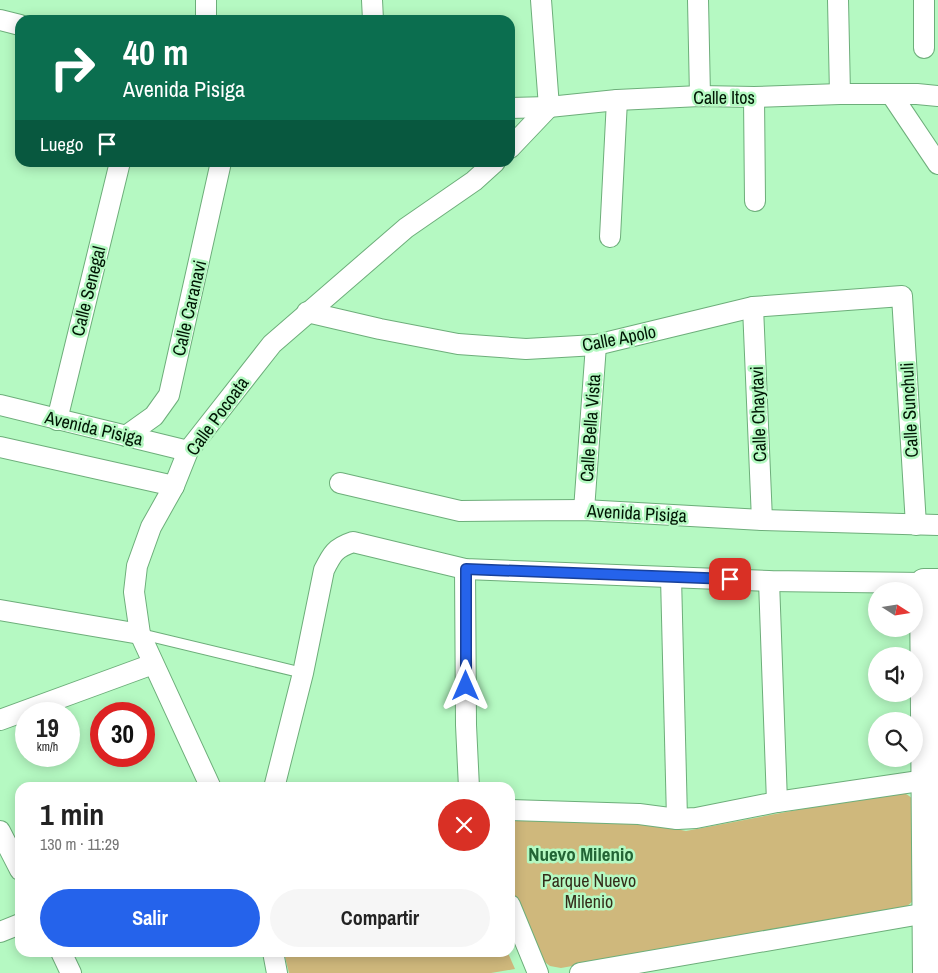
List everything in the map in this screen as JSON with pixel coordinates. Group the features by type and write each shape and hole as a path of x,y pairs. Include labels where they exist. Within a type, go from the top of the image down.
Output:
{"street":[{"path":"206,0 206,15"},
{"path":"372,0 373,15"},
{"path":"515,143 549,107 541,0"},
{"path":"698,0 700,96"},
{"path":"838,0 840,94"},
{"path":"924,48 928,3"},
{"path":"0,20 15,24"},
{"name":"Calle Itos","path":"515,108 700,96 754,97 840,94 938,96"},
{"path":"891,94 938,164"},
{"path":"754,97 755,201"},
{"path":"610,237 617,100"},
{"name":"Calle Senegal","path":"57,420 119,167"},
{"name":"Calle Caranavi","path":"126,436 154,416 169,394 220,167"},
{"name":"Calle Pocoata","path":"208,782 152,664 140,634 134,592 137,566 151,526 174,486 188,451 272,344 406,228 474,181 489,167"},
{"name":"Calle Apolo","path":"307,312 458,344 526,349 596,345 753,307 902,296"},
{"name":"Calle Sunchuli","path":"902,296 916,525"},
{"name":"Calle Chaytavi","path":"753,307 762,520"},
{"name":"Calle Bella Vista","path":"584,510 596,345"},
{"name":"Avenida Pisiga","path":"0,406 188,451"},
{"path":"0,447 174,486"},
{"name":"Avenida Pisiga","path":"340,483 460,511 584,510 762,520 938,525"},
{"path":"276,782 303,673 324,570 331,555 341,546 352,542 466,569 769,580 931,583 931,725 926,780 932,859 927,913 928,973"},
{"path":"466,569 466,725 469,782"},
{"path":"671,577 677,819"},
{"path":"769,580 777,802"},
{"path":"0,610 140,634"},
{"path":"0,720 152,664"},
{"path":"515,810 639,814 677,819 696,818 777,802 926,780"},
{"path":"0,831 15,860"},
{"path":"580,973 927,913"},
{"path":"515,917 538,973"},
{"path":"0,932 15,926"},
{"path":"64,957 71,973"}],"lane":[{"path":"140,634 303,673"}],"green space":[{"name":"Parque Nuevo Milenio","path":"892,792 904,793 913,800 917,891 913,901 906,907 561,968 550,966 542,960 515,898 515,817 632,820 686,831"},
{"path":"285,957 510,957 515,969 491,973 289,973"}],"district":[{"name":"Nuevo Milenio","path":"581,854"}],"route":[{"path":"466,686 466,569 730,579"}]}
